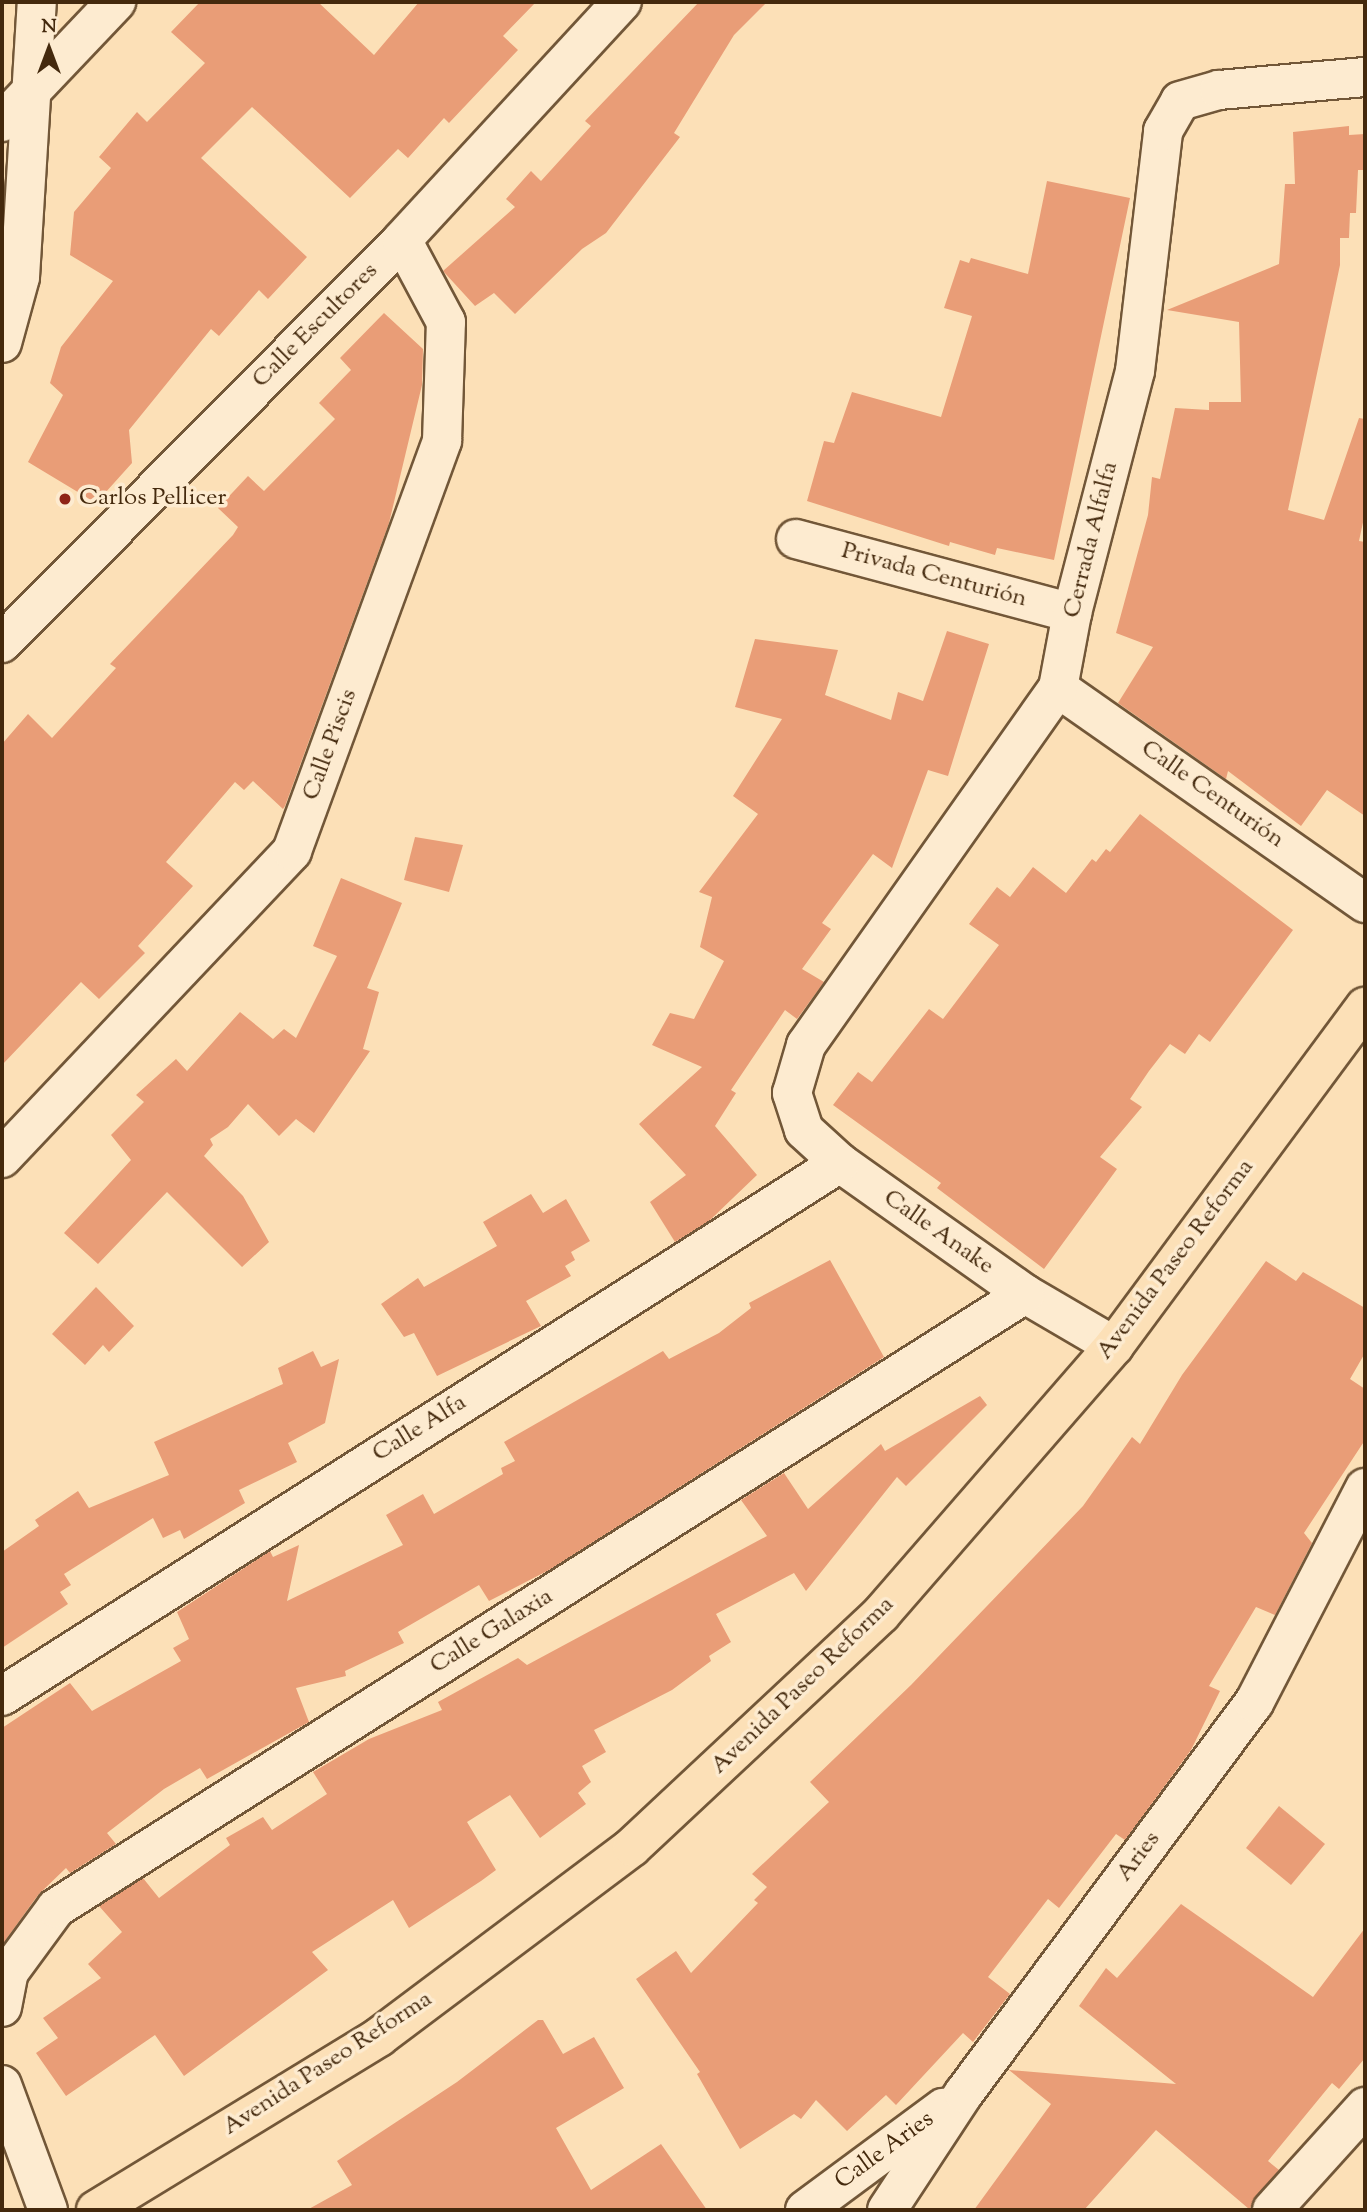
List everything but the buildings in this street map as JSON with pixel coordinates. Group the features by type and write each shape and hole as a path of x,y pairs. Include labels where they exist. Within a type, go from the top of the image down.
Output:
{"main road":[{"name":"Avenida Paseo Reforma","path":"96,2210 379,2037 632,1847 881,1614 1114,1346 1365,1007"}],"street":[{"path":"2,343 34,84 37,2"},
{"path":"2,122 34,84 116,2"},
{"name":"Calle Escultores","path":"2,643 402,240 622,2"},
{"name":"Cerrada Alfalfa","path":"792,1093 806,1045 1058,688 1072,613 1135,371 1163,131 1180,101 1219,90 1365,77"},
{"name":"Calle Piscis","path":"2,1158 292,851 442,441 446,322 402,240"},
{"name":"Privada Centurión","path":"796,539 1072,613"},
{"name":"Calle Centurión","path":"1058,688 1365,903"},
{"name":"Calle Anake","path":"792,1093 804,1130 840,1163 1025,1294 1114,1346"},
{"name":"Calle Alfa","path":"2,1696 840,1163"},
{"name":"Calle Galaxia","path":"2,2007 9,1972 56,1908 1025,1294"},
{"name":"Aries","path":"887,2210 964,2093 1254,1703 1365,1488"},
{"path":"2,2085 48,2210"},
{"name":"Calle Aries","path":"805,2210 964,2093"},
{"path":"1272,2210 1365,2107"}],"place":[{"name":"Carlos Pellicer","path":"65,499"}]}
